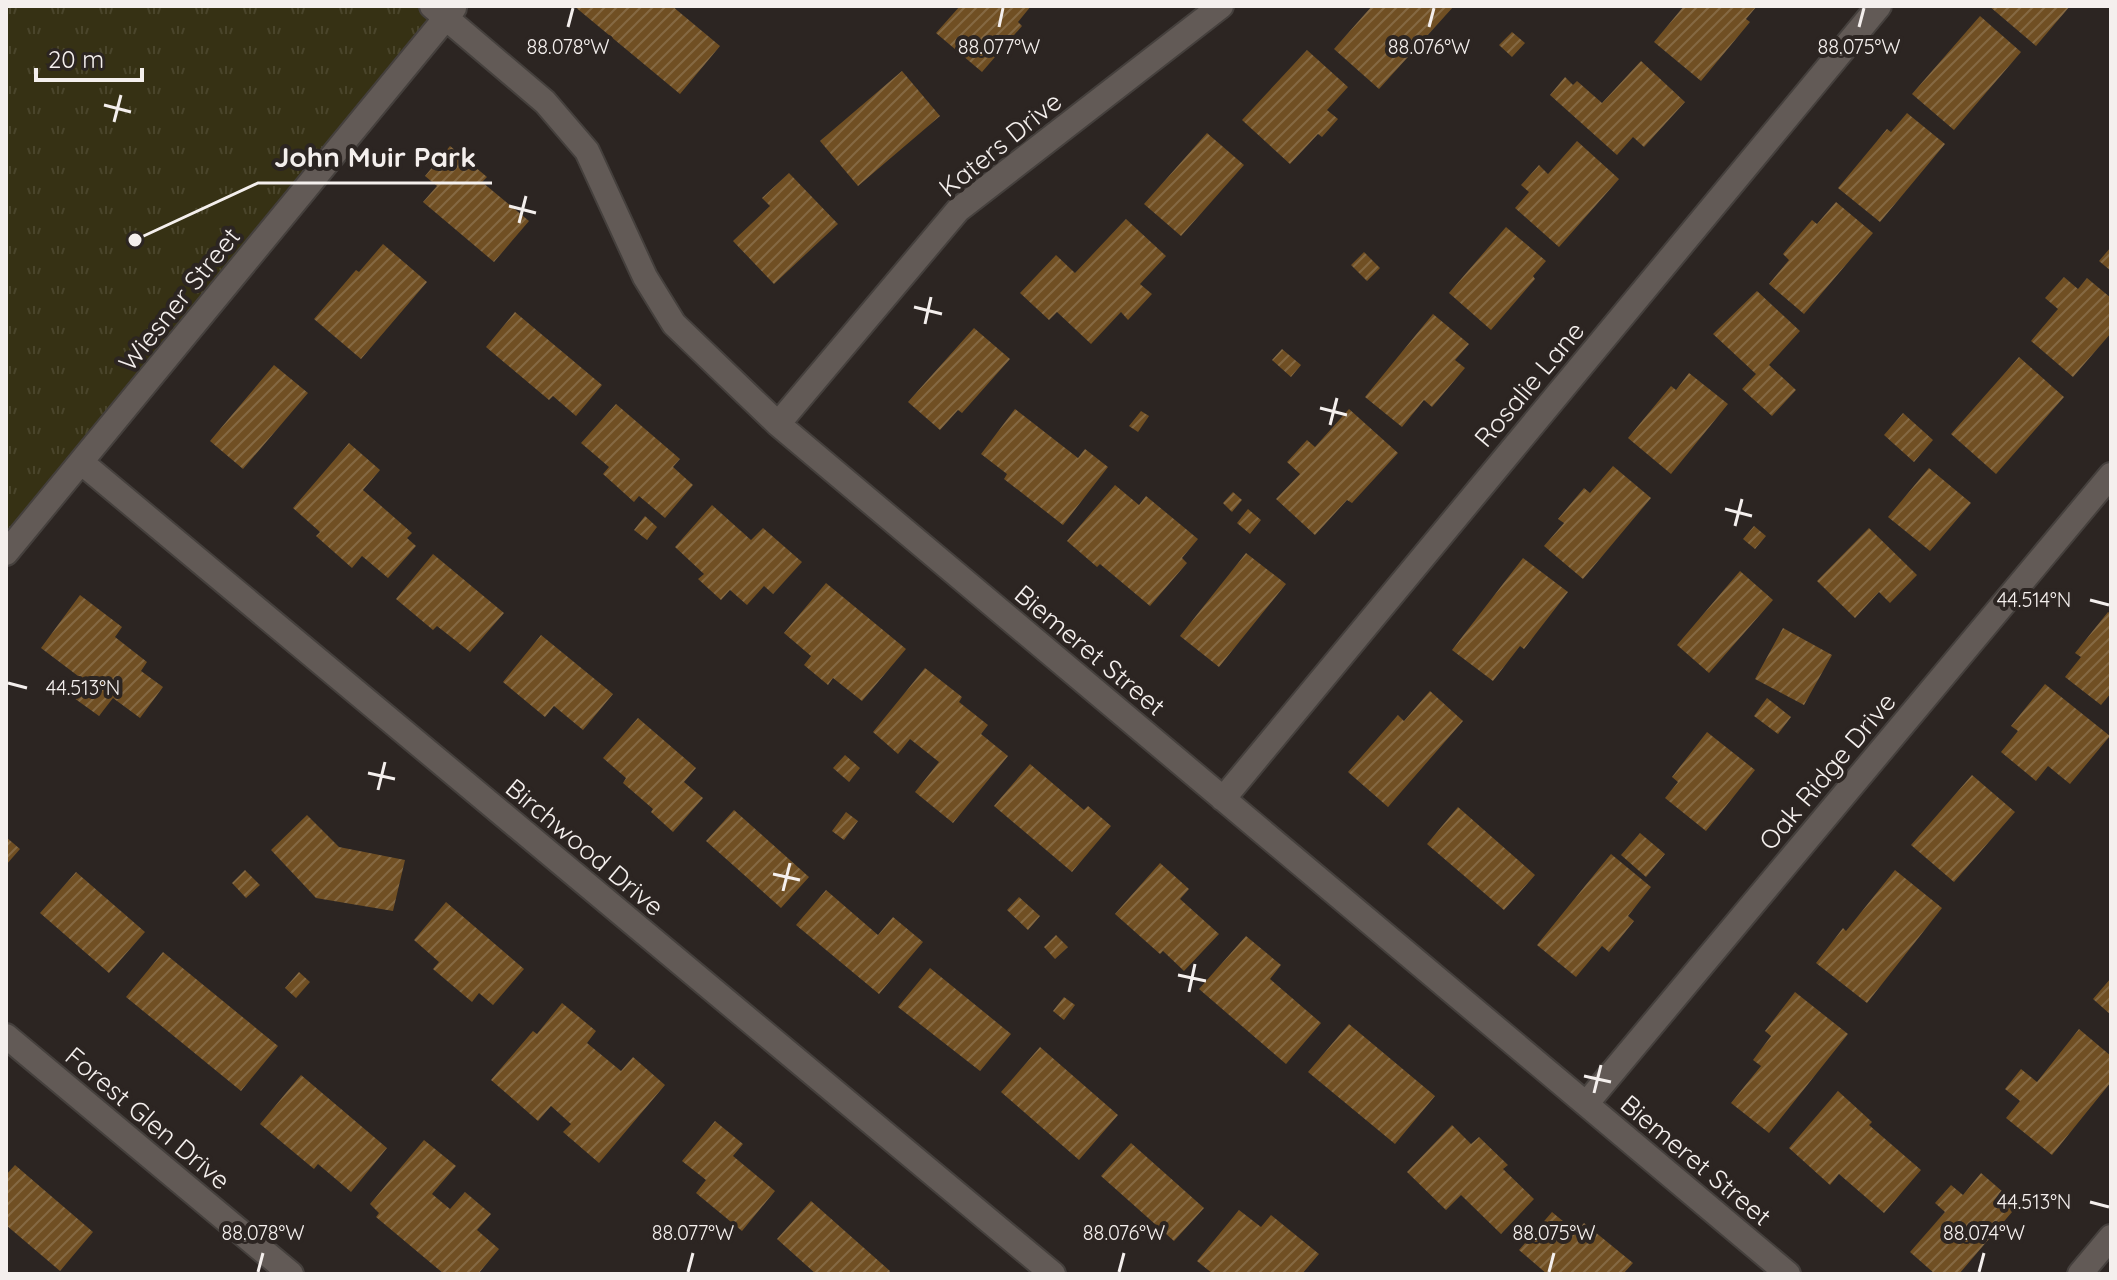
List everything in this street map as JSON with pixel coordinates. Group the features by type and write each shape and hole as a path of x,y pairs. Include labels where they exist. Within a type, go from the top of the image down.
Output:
{"street":[{"name":"Katers Drive","path":"778,424 958,210 1221,6"},
{"name":"Rosalie Lane","path":"1223,799 1879,6"},
{"name":"Biemeret Street","path":"444,10 545,102 587,151 645,277 674,324 778,424 1788,1274"},
{"name":"Wiesner Street","path":"6,553 444,10"},
{"name":"Birchwood Drive","path":"81,462 1053,1274"},
{"name":"Oak Ridge Drive","path":"1586,1104 2111,475"},
{"name":"Forest Glen Drive","path":"6,1036 291,1274"},
{"path":"2080,1274 2111,1237"}],"green space":[{"path":"6,6 432,6 446,18 6,553"}],"building":[{"path":"574,6 672,6 720,46 680,94"},
{"path":"960,6 1031,6 1018,22 1022,26 982,72 936,33"},
{"path":"1372,6 1454,6 1379,89 1334,49"},
{"path":"1684,6 1757,6 1746,19 1750,22 1701,81 1654,42"},
{"path":"1989,6 2070,6 2036,46"},
{"path":"1980,16 2021,52 1954,130 1912,94"},
{"path":"1512,32 1525,43 1512,57 1499,45"},
{"path":"1307,50 1348,87 1327,110 1338,119 1322,137 1318,134 1290,164 1242,120"},
{"path":"1641,61 1685,102 1644,147 1633,137 1617,155 1550,95 1565,77 1573,85 1577,81 1602,103"},
{"path":"902,71 940,116 858,186 820,141"},
{"path":"1907,113 1945,144 1880,222 1838,188 1887,129 1891,132"},
{"path":"1207,133 1244,165 1181,236 1144,204"},
{"path":"1577,141 1619,179 1559,247 1515,208 1529,192 1521,185 1539,165 1548,174"},
{"path":"450,146 487,177 482,182 529,221 494,262 423,202 437,186 425,176"},
{"path":"789,173 838,224 774,284 733,241 770,206 762,198"},
{"path":"1836,202 1873,233 1804,314 1769,284 1789,260 1783,254 1812,220 1817,224"},
{"path":"1126,219 1166,256 1140,284 1152,294 1128,320 1121,312 1091,344 1057,312 1049,320 1020,293 1056,255 1075,273"},
{"path":"1506,227 1546,261 1533,276 1535,279 1491,330 1449,293"},
{"path":"383,244 427,282 361,359 314,319"},
{"path":"2111,247 2111,271 2099,261"},
{"path":"1364,252 1380,268 1367,281 1351,265"},
{"path":"2064,277 2078,289 2087,278 2111,298 2111,333 2073,377 2031,341 2058,309 2045,298"},
{"path":"1757,291 1800,331 1769,365 1796,390 1772,416 1742,389 1756,374 1713,334"},
{"path":"515,312 602,385 576,416 553,396 549,400 486,347"},
{"path":"1433,314 1469,344 1455,360 1465,368 1432,407 1424,400 1402,427 1365,397"},
{"path":"974,328 1010,359 962,413 958,410 940,430 908,402"},
{"path":"1282,349 1301,365 1291,377 1272,360"},
{"path":"2019,357 2064,397 1996,474 1951,434"},
{"path":"274,365 308,393 243,469 210,441"},
{"path":"1689,373 1728,404 1671,474 1628,438 1671,386 1676,390"},
{"path":"616,404 680,459 673,467 693,485 665,518 639,496 634,502 603,474 609,467 581,443"},
{"path":"1015,409 1078,458 1085,449 1108,467 1063,525 1004,479 1007,474 981,454"},
{"path":"1349,409 1398,453 1352,503 1347,500 1315,535 1276,499 1300,474 1287,462 1307,440 1315,447"},
{"path":"1141,411 1149,416 1138,432 1129,426"},
{"path":"1903,413 1933,440 1914,462 1884,435"},
{"path":"349,443 380,470 363,490 412,533 407,538 416,546 388,578 362,556 352,568 316,536 320,532 293,508"},
{"path":"1613,466 1651,498 1583,579 1544,546 1564,523 1558,519 1584,488 1590,493"},
{"path":"1929,468 1971,503 1930,551 1888,517"},
{"path":"1115,485 1139,505 1146,496 1198,539 1182,558 1187,563 1150,606 1067,541"},
{"path":"1233,492 1242,500 1232,512 1223,503"},
{"path":"712,505 751,540 763,528 802,562 773,594 764,586 747,605 730,590 721,600 698,579 704,574 675,547"},
{"path":"1248,509 1261,520 1250,534 1237,523"},
{"path":"645,516 657,527 647,540 634,530"},
{"path":"1754,526 1766,536 1755,549 1743,539"},
{"path":"1869,528 1917,575 1890,603 1879,592 1855,618 1817,581"},
{"path":"1246,553 1286,584 1219,667 1180,636"},
{"path":"433,554 504,613 470,652 437,626 433,630 396,599"},
{"path":"1523,558 1568,592 1524,649 1520,646 1493,681 1452,650"},
{"path":"1740,571 1773,600 1709,673 1677,645"},
{"path":"826,583 906,649 862,701 833,678 828,685 804,665 811,656 784,633"},
{"path":"80,595 122,627 115,637 147,662 141,671 163,687 140,718 113,698 99,716 74,698 86,682 41,648"},
{"path":"2108,612 2111,614 2111,693 2101,705 2065,677 2081,657 2075,653"},
{"path":"1783,628 1832,655 1804,705 1755,679"},
{"path":"541,635 613,694 583,730 554,706 545,717 503,682"},
{"path":"925,668 962,697 959,702 988,725 981,734 1008,756 953,823 915,792 939,762 910,739 898,754 873,732"},
{"path":"2045,684 2110,736 2070,784 2048,766 2036,781 2001,752 2018,731 2011,726"},
{"path":"1430,691 1463,721 1388,807 1348,772 1398,715 1404,721"},
{"path":"1767,698 1791,717 1778,734 1754,716"},
{"path":"638,718 696,768 684,782 703,798 673,832 651,812 653,809 623,783 626,778 603,758"},
{"path":"1707,732 1755,770 1706,831 1665,798 1678,782 1672,777"},
{"path":"845,755 860,768 849,782 833,768"},
{"path":"1030,764 1084,810 1088,806 1111,826 1072,872 994,806"},
{"path":"1972,775 2015,812 1954,882 1911,845"},
{"path":"1458,807 1535,875 1504,910 1427,844"},
{"path":"734,810 809,877 781,908 706,841"},
{"path":"846,812 858,821 844,840 832,831"},
{"path":"307,815 339,847 405,860 393,911 316,898 271,850"},
{"path":"1640,833 1665,854 1646,877 1621,855"},
{"path":"6,837 20,849 6,865"},
{"path":"1611,854 1651,887 1628,916 1634,921 1609,952 1602,946 1576,977 1537,945"},
{"path":"1160,863 1189,889 1180,899 1219,934 1184,971 1115,914"},
{"path":"245,870 260,885 246,898 232,883"},
{"path":"1895,870 1942,908 1867,1003 1816,963"},
{"path":"76,872 145,932 109,973 40,913"},
{"path":"826,890 878,935 893,917 923,942 879,994 796,925"},
{"path":"1019,897 1040,916 1028,930 1007,910"},
{"path":"446,902 524,969 493,1005 479,993 472,1002 433,969 439,962 414,940"},
{"path":"1056,935 1068,947 1055,959 1044,947"},
{"path":"1246,936 1281,965 1270,979 1321,1023 1286,1064 1199,989"},
{"path":"163,952 278,1046 241,1091 126,997"},
{"path":"930,968 1011,1034 980,1071 898,1007"},
{"path":"299,972 310,982 296,998 285,988"},
{"path":"2111,978 2111,1015 2093,999"},
{"path":"1795,992 1848,1034 1769,1133 1731,1103 1761,1066 1753,1060 1771,1036 1765,1031"},
{"path":"1064,997 1075,1005 1064,1020 1053,1011"},
{"path":"562,1003 596,1031 587,1043 621,1071 633,1057 665,1085 599,1163 563,1132 571,1124 551,1106 538,1121 491,1080 533,1031 537,1034"},
{"path":"1349,1024 1435,1096 1395,1144 1308,1072"},
{"path":"2079,1029 2111,1056 2111,1082 2052,1155 2006,1118 2020,1101 2005,1089 2021,1069 2037,1082"},
{"path":"1040,1047 1118,1115 1079,1160 1001,1092"},
{"path":"301,1075 387,1148 351,1192 318,1164 314,1169 260,1124"},
{"path":"1838,1091 1872,1122 1869,1125 1921,1170 1884,1213 1839,1174 1830,1185 1789,1148"},
{"path":"715,1121 743,1144 733,1156 775,1191 742,1231 696,1193 706,1180 682,1161"},
{"path":"1452,1125 1471,1144 1479,1137 1508,1165 1503,1169 1534,1199 1501,1234 1461,1195 1446,1210 1407,1172"},
{"path":"424,1140 456,1166 432,1194 450,1209 465,1192 491,1214 477,1230 499,1249 478,1274 444,1274 376,1217 379,1213 370,1204"},
{"path":"1131,1143 1204,1208 1174,1241 1101,1176"},
{"path":"15,1165 93,1232 60,1271 6,1225 6,1175"},
{"path":"1981,1173 2018,1205 1959,1274 1935,1274 1910,1252 1945,1212 1935,1203 1951,1185 1963,1195"},
{"path":"811,1201 890,1271 888,1274 816,1274 777,1239"},
{"path":"1239,1210 1261,1227 1271,1215 1319,1254 1302,1274 1213,1274 1197,1261"},
{"path":"1552,1212 1576,1232 1584,1223 1633,1263 1623,1274 1547,1274 1519,1250"}],"place":[{"name":"John Muir Park","path":"135,240"}]}
